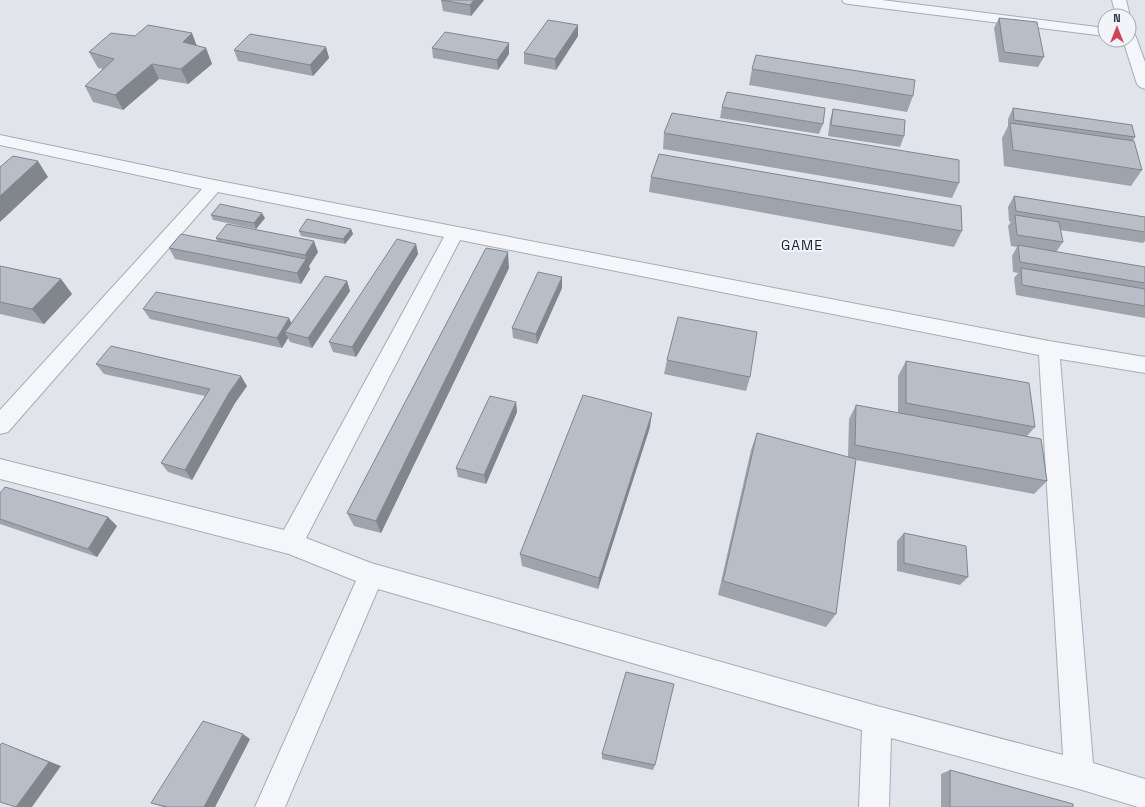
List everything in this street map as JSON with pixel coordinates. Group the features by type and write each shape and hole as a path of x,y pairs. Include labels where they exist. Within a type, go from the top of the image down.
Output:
{"street":[{"path":"849,0 1097,31"},
{"path":"1133,48 1145,84"},
{"path":"0,140 214,186 1049,348 1145,365"},
{"path":"0,425 214,186"},
{"path":"290,543 455,233"},
{"path":"1049,348 1078,774"},
{"path":"0,469 290,543 371,575 877,720 1078,774 1145,794"},
{"path":"270,807 371,575"},
{"path":"874,807 877,720"}],"building":[{"path":"441,0 474,0 470,5"},
{"path":"999,18 1037,22 1044,57 1004,52"},
{"path":"548,20 578,25 555,59 524,53"},
{"path":"148,25 192,33 183,42 206,48 181,69 152,64 115,95 85,86 114,59 89,52 111,33 135,36"},
{"path":"445,32 509,43 497,60 432,48"},
{"path":"250,34 326,47 310,65 234,50"},
{"path":"756,55 915,80 913,96 752,69"},
{"path":"727,92 825,108 823,124 722,107"},
{"path":"1013,108 1132,125 1135,137 1014,120"},
{"path":"833,109 905,120 904,136 831,125"},
{"path":"672,113 959,160 959,183 664,133"},
{"path":"1010,123 1134,141 1142,170 1013,150"},
{"path":"659,154 961,206 962,231 651,177"},
{"path":"13,156 38,161 0,196 0,167"},
{"path":"1014,196 1145,217 1145,232 1016,211"},
{"path":"220,204 262,213 254,223 211,215"},
{"path":"1015,215 1059,222 1063,242 1017,235"},
{"path":"307,219 351,229 343,239 299,231"},
{"path":"227,224 314,241 305,255 216,238"},
{"path":"181,234 306,259 297,273 169,248"},
{"path":"397,239 416,244 352,347 329,342"},
{"path":"1018,245 1145,267 1145,283 1020,262"},
{"path":"486,248 508,252 376,521 347,513"},
{"path":"0,266 61,279 32,309 0,302"},
{"path":"1021,268 1145,289 1145,306 1022,285"},
{"path":"538,272 562,277 536,334 512,328"},
{"path":"325,276 347,281 308,338 285,332"},
{"path":"156,292 289,318 277,338 143,309"},
{"path":"678,317 757,332 750,377 667,360"},
{"path":"111,346 241,376 229,393 185,470 161,463 210,389 96,364"},
{"path":"906,361 1029,383 1035,427 906,403"},
{"path":"583,395 652,413 599,578 520,554"},
{"path":"490,396 516,402 484,475 456,468"},
{"path":"856,405 1041,439 1047,481 855,445"},
{"path":"757,433 856,459 836,614 723,581"},
{"path":"5,487 108,517 88,549 0,519 0,493"},
{"path":"904,533 966,546 968,577 904,563"},
{"path":"626,672 674,684 655,765 602,754"},
{"path":"203,721 243,734 204,807 168,807 151,803"},
{"path":"2,743 49,762 16,807 0,802 0,745"},
{"path":"950,770 1073,804 1073,807 950,807"}],"district":[{"name":"GAME","path":"802,245"}]}
